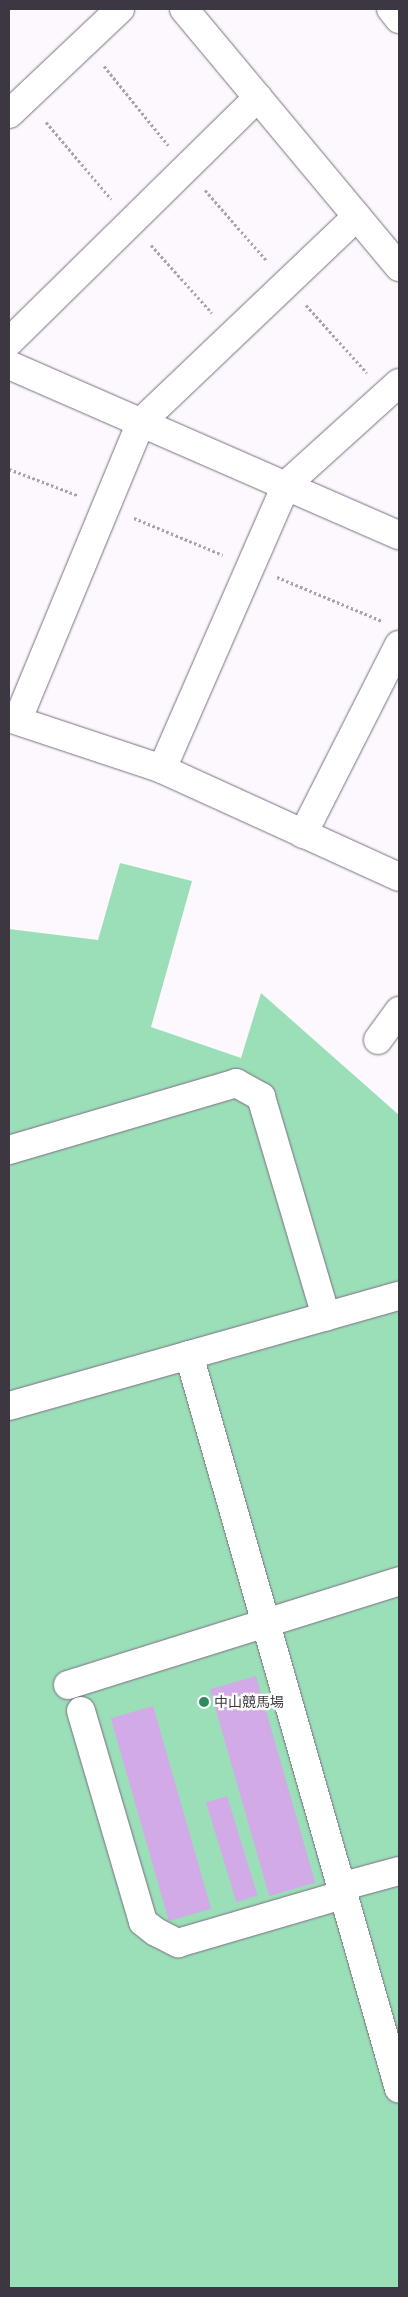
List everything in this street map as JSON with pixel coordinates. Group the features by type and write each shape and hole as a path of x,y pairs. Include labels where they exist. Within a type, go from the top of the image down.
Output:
{"street":[{"path":"9,114 120,9"},
{"path":"184,9 399,267"},
{"path":"390,9 399,19"},
{"path":"9,342 258,97"},
{"path":"357,216 141,422 107,506 14,718 162,769 399,877"},
{"path":"9,365 399,535"},
{"path":"162,769 286,485 393,389"},
{"path":"303,834 395,635"},
{"path":"378,1040 399,1012"},
{"path":"9,1150 236,1083 261,1098 326,1316"},
{"path":"9,1406 399,1296"},
{"path":"189,1355 264,1623 399,2089"},
{"path":"68,1685 399,1581"},
{"path":"82,1711 143,1922 156,1932 178,1943 399,1871"}],"path":[{"path":"85,43 186,168 287,283 393,389"},
{"path":"9,469 107,506 250,566 395,635"}],"green space":[{"name":"中山競馬場","path":"120,863 192,881 151,1027 241,1058 261,993 399,1115 399,2288 9,2288 9,929 98,940"}],"building":[{"path":"256,1676 315,1883 269,1896 210,1689"},
{"path":"153,1706 211,1909 169,1921 111,1718"},
{"path":"227,1796 257,1895 236,1902 206,1802"}],"place":[{"name":"中山競馬場","path":"204,1702"}]}
